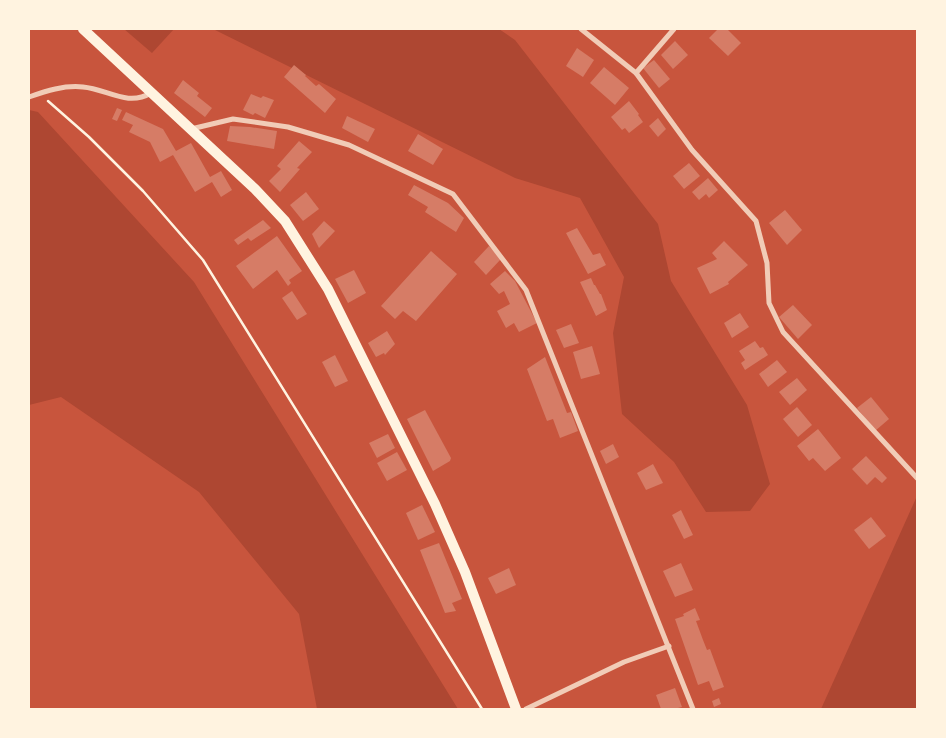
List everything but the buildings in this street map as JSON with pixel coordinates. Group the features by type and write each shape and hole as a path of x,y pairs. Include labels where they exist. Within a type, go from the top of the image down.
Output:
{"main road":[{"path":"83,29 255,189 285,221 328,289 435,504 465,572 516,709"}],"street":[{"path":"581,29 636,73 692,150 756,221 767,263 769,303 783,332 917,478"},
{"path":"636,73 674,29"},
{"path":"29,97 66,87 84,87 135,99 151,92"},
{"path":"191,129 233,120 288,128 348,145 453,194 526,290 693,709"},
{"path":"526,709 624,662 668,646"}],"path":[{"path":"61,112 143,191 203,260 482,709"}],"shaded area":[{"path":"124,29 174,29 152,53"},
{"path":"213,29 499,29 515,40 658,224 671,281 747,405 770,484 750,511 706,512 674,462 622,414 613,333 624,277 580,198 515,178"},
{"path":"29,110 38,112 194,282 458,709 317,709 299,614 199,492 61,397 29,405"},
{"path":"917,496 917,709 821,709"}]}
